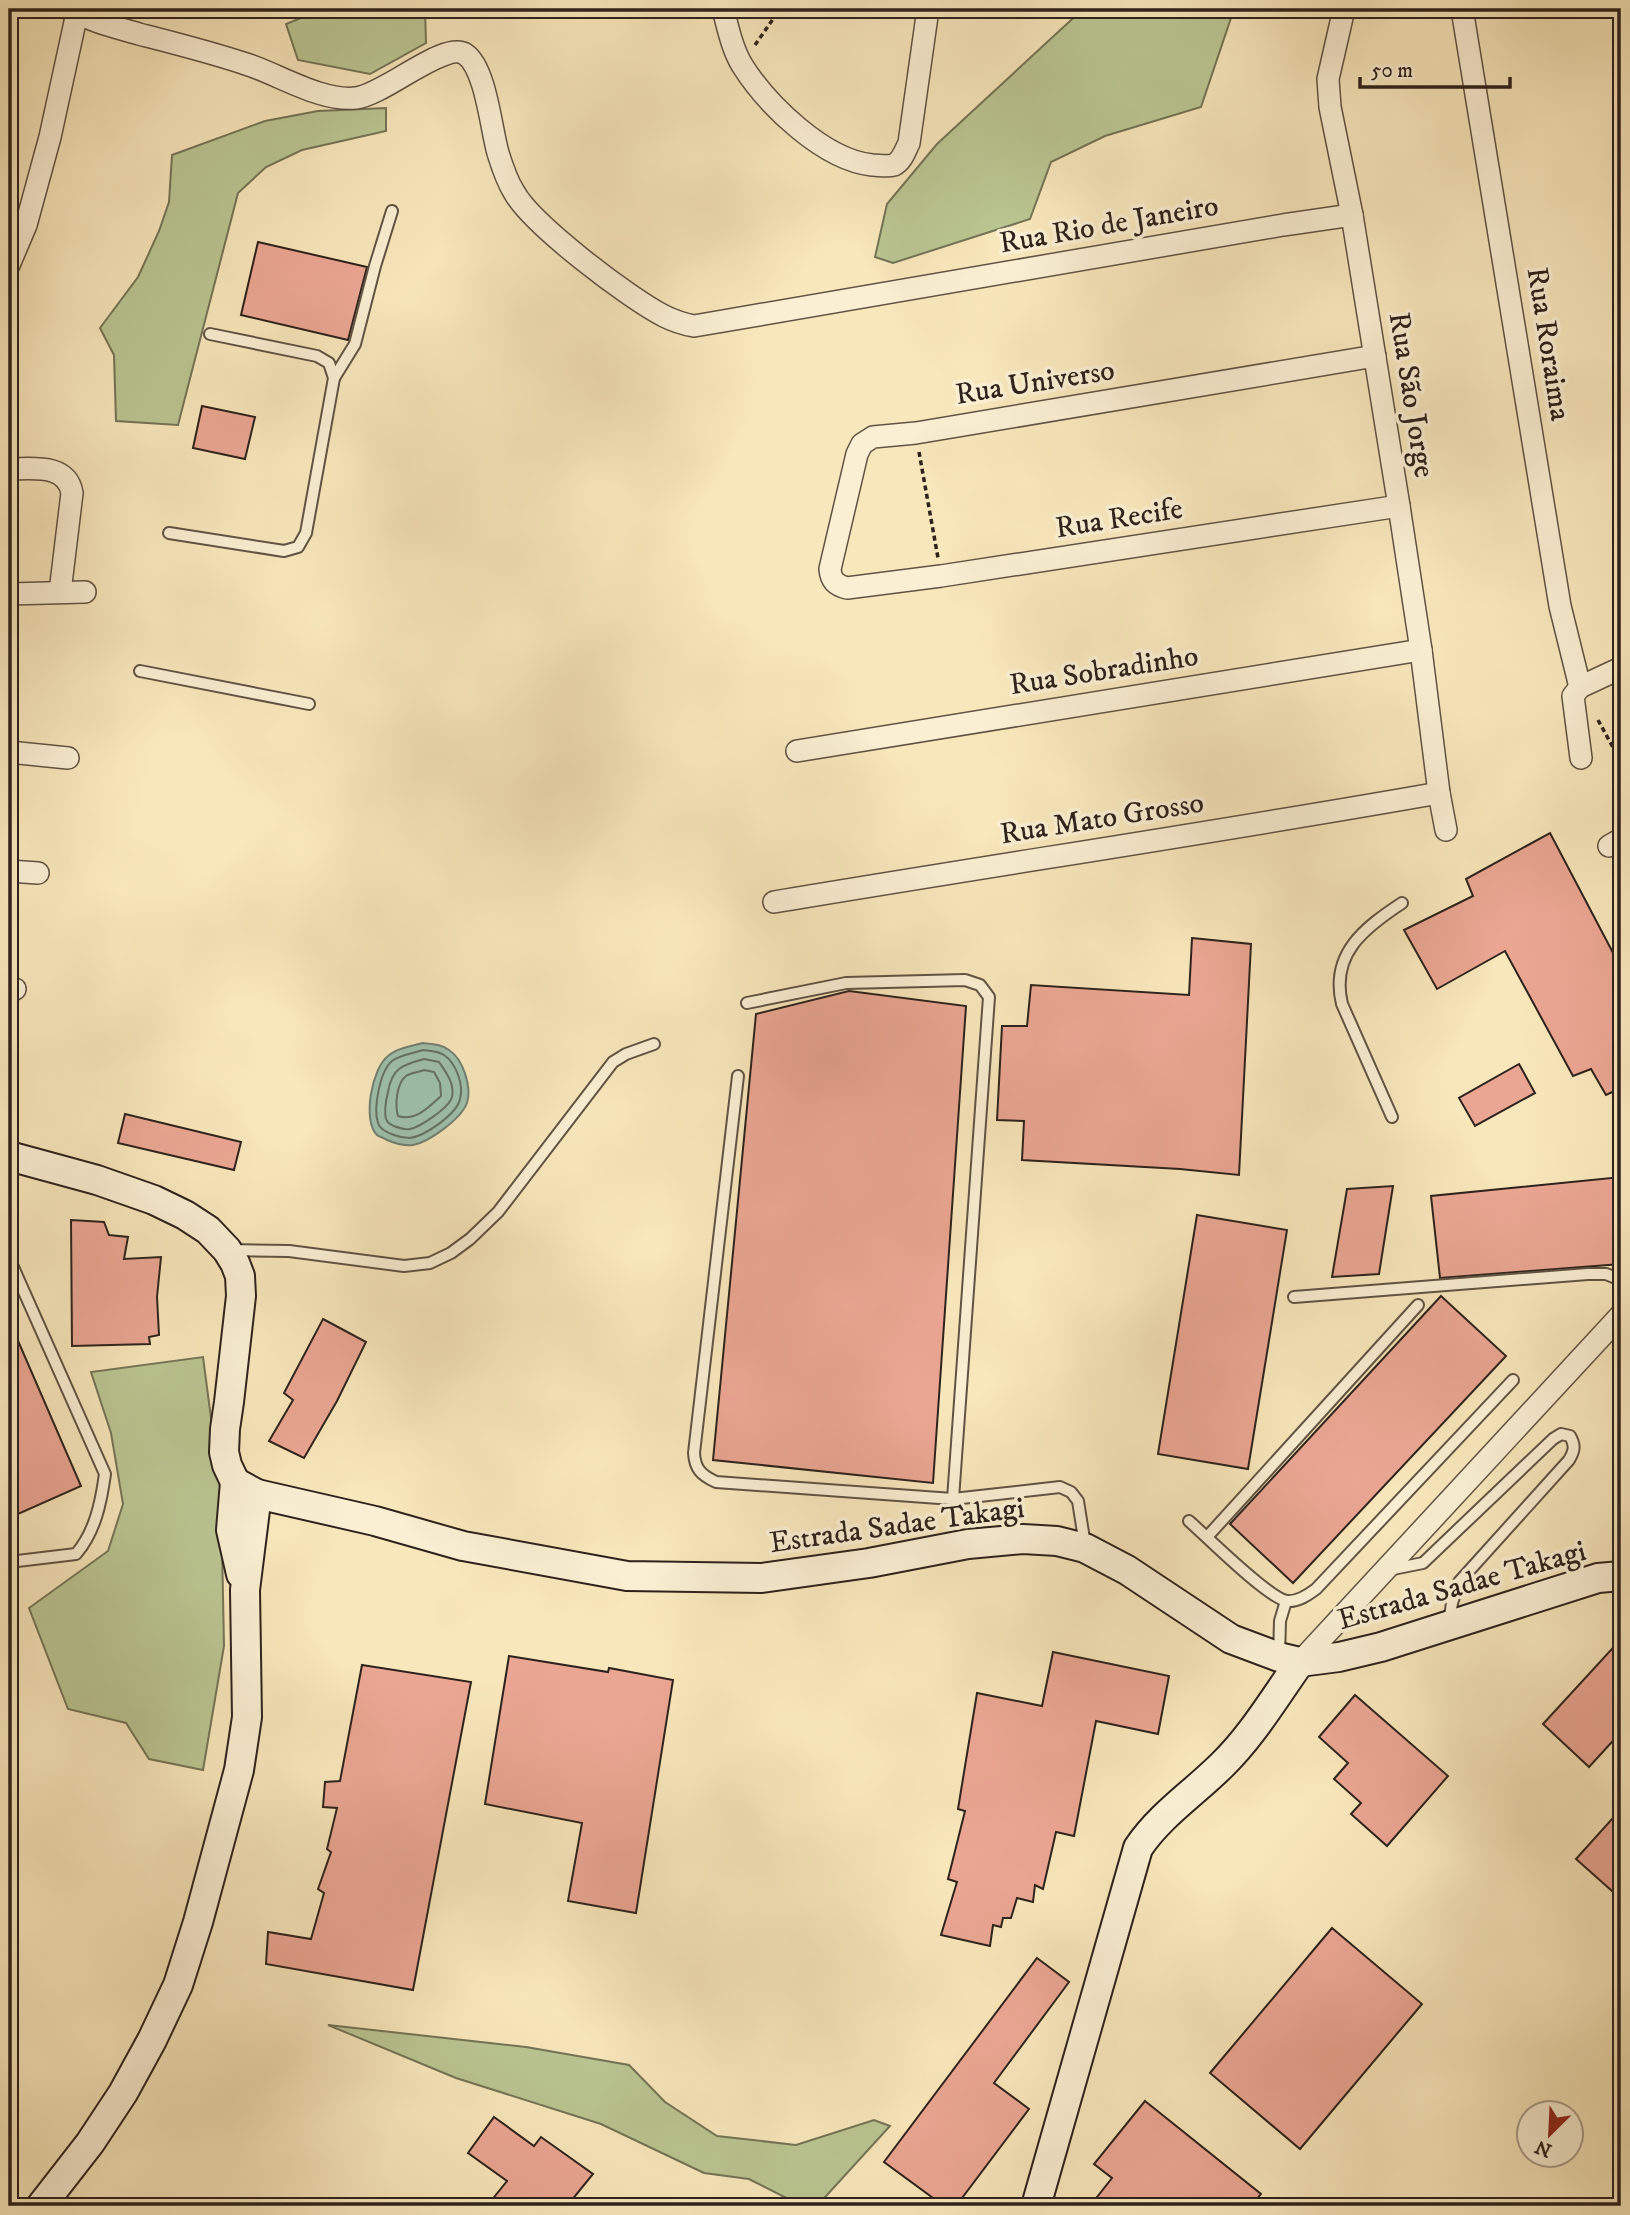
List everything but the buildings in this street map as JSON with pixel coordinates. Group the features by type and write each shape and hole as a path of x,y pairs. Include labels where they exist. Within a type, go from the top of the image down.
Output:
{"street":[{"path":"723,9 741,65 773,105 834,153 858,163 885,166 895,164 903,157 909,143 928,9"},
{"name":"Rua São Jorge","path":"1344,9 1328,79 1330,107 1352,215 1375,356 1446,830"},
{"name":"Rua Roraima","path":"1462,9 1560,606 1580,687 1572,702 1581,758"},
{"path":"9,265 26,225 50,137 73,11"},
{"name":"Rua Rio de Janeiro","path":"73,11 108,25 247,64 319,92 342,98 358,98 372,93 389,86 431,60 451,52 463,53 475,65 481,78 498,155 514,193 526,209 617,285 660,314 676,322 694,326 1352,215"},
{"name":"Rua Universo","path":"847,588 837,585 831,579 830,569 857,454 862,443 873,437 916,433 1375,356"},
{"path":"9,469 40,468 54,471 70,484 72,493 60,592"},
{"name":"Rua Recife","path":"847,588 1399,506"},
{"path":"9,594 85,592"},
{"name":"Rua Sobradinho","path":"797,751 1421,650"},
{"path":"1580,687 1621,668"},
{"path":"9,751 68,758"},
{"name":"Rua Mato Grosso","path":"774,902 1439,793"},
{"path":"9,871 38,873"},
{"path":"9,1157 97,1180 154,1200 185,1215 208,1230 227,1250 240,1276 241,1296 225,1429 227,1465 246,1488 247,1717 239,1770 217,1857 178,1985 123,2094 90,2143 41,2206"},
{"path":"1036,2206 1138,1848 1150,1829 1223,1765 1238,1748 1290,1660 1385,1570 1619,1322"},
{"name":"Estrada Sadae Takagi","path":"246,1488 463,1546 627,1576 761,1578 869,1563 968,1544 1023,1539 1057,1541 1085,1548 1127,1570 1231,1639 1290,1660 1339,1657 1381,1647 1598,1578 1621,1576"}],"lane":[{"path":"169,533 284,551 298,547 306,533 334,378 355,344 374,266 392,211"},
{"path":"211,334 317,356 329,363 334,378"},
{"path":"140,671 309,704"},
{"path":"1392,1117 1342,1004 1338,987 1343,964 1355,941 1372,923 1402,903"},
{"path":"747,1003 845,983 965,980 980,985 989,997 953,1499"},
{"path":"227,1250 289,1251 404,1266 430,1263 451,1254 498,1212 614,1062 626,1054 654,1044"},
{"path":"738,1076 694,1453 695,1466 704,1476 716,1482 953,1499 1060,1487 1071,1492 1078,1501 1085,1548"},
{"path":"9,1258 105,1474 101,1503 86,1542 76,1554 9,1562"},
{"path":"1294,1297 1588,1274 1606,1274 1621,1280"},
{"path":"1207,1537 1418,1305"},
{"path":"1189,1521 1269,1592 1286,1601 1305,1598 1317,1589 1513,1380"},
{"path":"1385,1570 1423,1563 1553,1439 1561,1434 1570,1436 1574,1444 1569,1460 1460,1582 1451,1603 1449,1625"},
{"path":"1286,1601 1280,1621 1290,1660"}],"path":[{"path":"741,65 780,9"},
{"path":"916,433 942,576"},
{"path":"1598,719 1621,762"}],"green space":[{"path":"323,9 425,9 426,43 370,74 298,60 286,24"},
{"path":"1083,9 1234,9 1201,107 1105,136 1051,162 1030,219 893,263 875,257 887,204 937,144"},
{"path":"386,108 386,131 302,150 266,167 238,193 178,425 116,421 114,355 100,328 138,277 159,231 169,202 172,155 265,121 318,111"},
{"path":"203,1357 221,1494 224,1646 203,1770 149,1759 126,1723 68,1709 29,1608 108,1551 123,1504 111,1433 91,1372"},
{"path":"328,2025 526,2047 629,2065 665,2102 717,2136 796,2145 874,2120 890,2126 817,2206 802,2206 749,2179 704,2173 601,2124 456,2078"}],"water":[{"path":"423,1043 443,1047 454,1054 467,1082 467,1103 444,1129 420,1143 396,1143 378,1135 370,1118 371,1095 377,1071 392,1053"}]}
